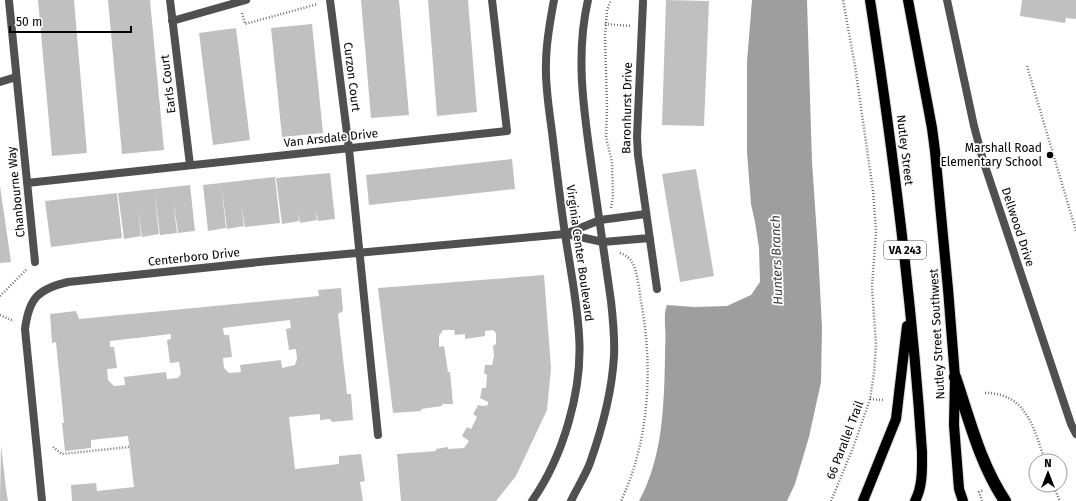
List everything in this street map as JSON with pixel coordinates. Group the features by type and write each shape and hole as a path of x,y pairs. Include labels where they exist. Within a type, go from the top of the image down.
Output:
{"highway":[{"path":"955,377 983,459 1005,501"}],"main road":[{"name":"Nutley Street","path":"870,0 888,119 905,254 922,452 922,472 919,494 915,501"},
{"name":"Nutley Street Southwest","path":"908,0 932,128 955,377 954,425 959,489 963,501"},
{"name":"Nutley Street","path":"863,501 896,419 909,304"}],"street":[{"name":"Earls Court","path":"170,0 190,165"},
{"path":"172,21 246,0"},
{"name":"Curzon Court","path":"330,0 349,149 378,435"},
{"name":"Van Arsdale Drive","path":"27,183 507,131 492,0"},
{"name":"Virginia Center Boulevard","path":"532,501 541,488 557,455 564,435 572,406 579,360 577,318 547,87 546,63 548,37 554,0"},
{"name":"Virginia Center Boulevard","path":"571,501 589,464 600,433 614,357 614,329 582,88 581,46 583,23 588,0"},
{"name":"Dellwood Drive","path":"947,0 974,126 983,160 1071,424 1076,434"},
{"name":"Chanbourne Way","path":"8,1 35,262"},
{"name":"Baronhurst Drive","path":"643,2 637,137 657,289"},
{"path":"0,82 16,77"},
{"path":"565,234 600,220 646,214"},
{"path":"565,234 603,242 650,238"},
{"name":"Centerboro Drive","path":"42,501 25,329 27,313 32,302 41,292 52,286 68,282 269,261 565,234"}],"path":[{"path":"610,208 613,197 612,162 606,137 607,108 605,36 606,10 611,0"},
{"path":"843,0 856,73 873,191 876,231 872,287 876,345 870,399"},
{"path":"241,12 245,24 318,4"},
{"path":"606,24 642,26"},
{"path":"1027,66 1076,231"},
{"path":"616,251 628,257 632,262 636,275 646,330 648,378 644,426 637,456 621,501"},
{"path":"0,296 35,262"},
{"path":"985,393 1001,395 1009,398 1021,407 1031,420 1042,453"},
{"name":"66 Parallel Trail","path":"831,501 853,448 870,399 884,400"},
{"path":"53,447 62,454 129,447"}],"water":[{"name":"Hunters Branch","path":"752,0 807,0 812,162 822,327 821,382 809,437 795,484 787,501 639,501 653,467 661,430 665,375 665,311 667,305 694,307 727,306 751,295 760,282 759,248 751,204 747,152 747,62"}],"building":[{"path":"38,0 74,0 87,153 52,156"},
{"path":"108,0 150,0 164,150 122,154"},
{"path":"361,0 399,0 409,115 371,118"},
{"path":"428,0 468,0 477,112 437,116"},
{"path":"666,0 709,1 704,126 662,125"},
{"path":"1022,0 1076,0 1076,19 1066,18 1065,23 1020,16"},
{"path":"312,24 323,133 282,137 271,28"},
{"path":"236,28 250,140 213,145 199,33"},
{"path":"512,159 515,189 369,205 366,175"},
{"path":"696,169 714,276 680,282 662,174"},
{"path":"330,173 335,219 318,221 316,210 317,220 300,223 298,211 299,221 282,224 276,178"},
{"path":"275,177 280,223 245,227 241,204 244,226 227,229 221,183"},
{"path":"221,183 226,228 208,231 203,185"},
{"path":"190,185 195,231 178,233 173,199 177,233 160,235 154,189"},
{"path":"0,186 11,262 0,263"},
{"path":"154,189 159,234 142,237 138,210 141,236 124,239 118,193"},
{"path":"117,193 122,238 51,247 45,201"},
{"path":"544,275 551,368 547,410 516,476 496,501 401,501 397,454 436,451 436,449 448,447 448,449 464,448 469,441 462,436 467,427 471,429 477,417 473,414 478,405 488,405 488,402 480,398 482,388 486,388 487,375 484,373 485,365 492,365 494,356 493,346 496,344 496,333 493,330 485,331 485,336 465,339 465,334 455,335 454,330 443,330 439,336 439,347 444,346 448,372 450,372 453,404 442,404 442,406 421,409 421,411 393,413 378,288"},
{"path":"341,288 343,311 338,314 347,394 351,394 353,420 332,422 330,419 320,420 320,414 289,417 295,469 339,464 339,456 361,454 365,481 360,482 363,501 72,501 71,485 96,483 97,491 134,487 128,436 91,440 91,448 65,451 62,423 64,423 56,342 52,343 50,314 76,311 79,319 319,296 318,290","holes":["290,320 291,328 286,329 289,350 296,349 297,359 295,365 282,368 281,360 240,365 241,372 229,373 224,368 223,358 232,357 229,335 224,335 223,328","171,334 171,339 167,340 170,363 179,362 181,374 178,378 167,379 166,372 124,377 125,385 114,386 108,380 107,369 117,368 114,347 110,347 110,341"]},
{"path":"1,445 6,489 8,501 0,501"}],"place":[{"name":"Marshall Road Elementary School","path":"1050,155"}]}
